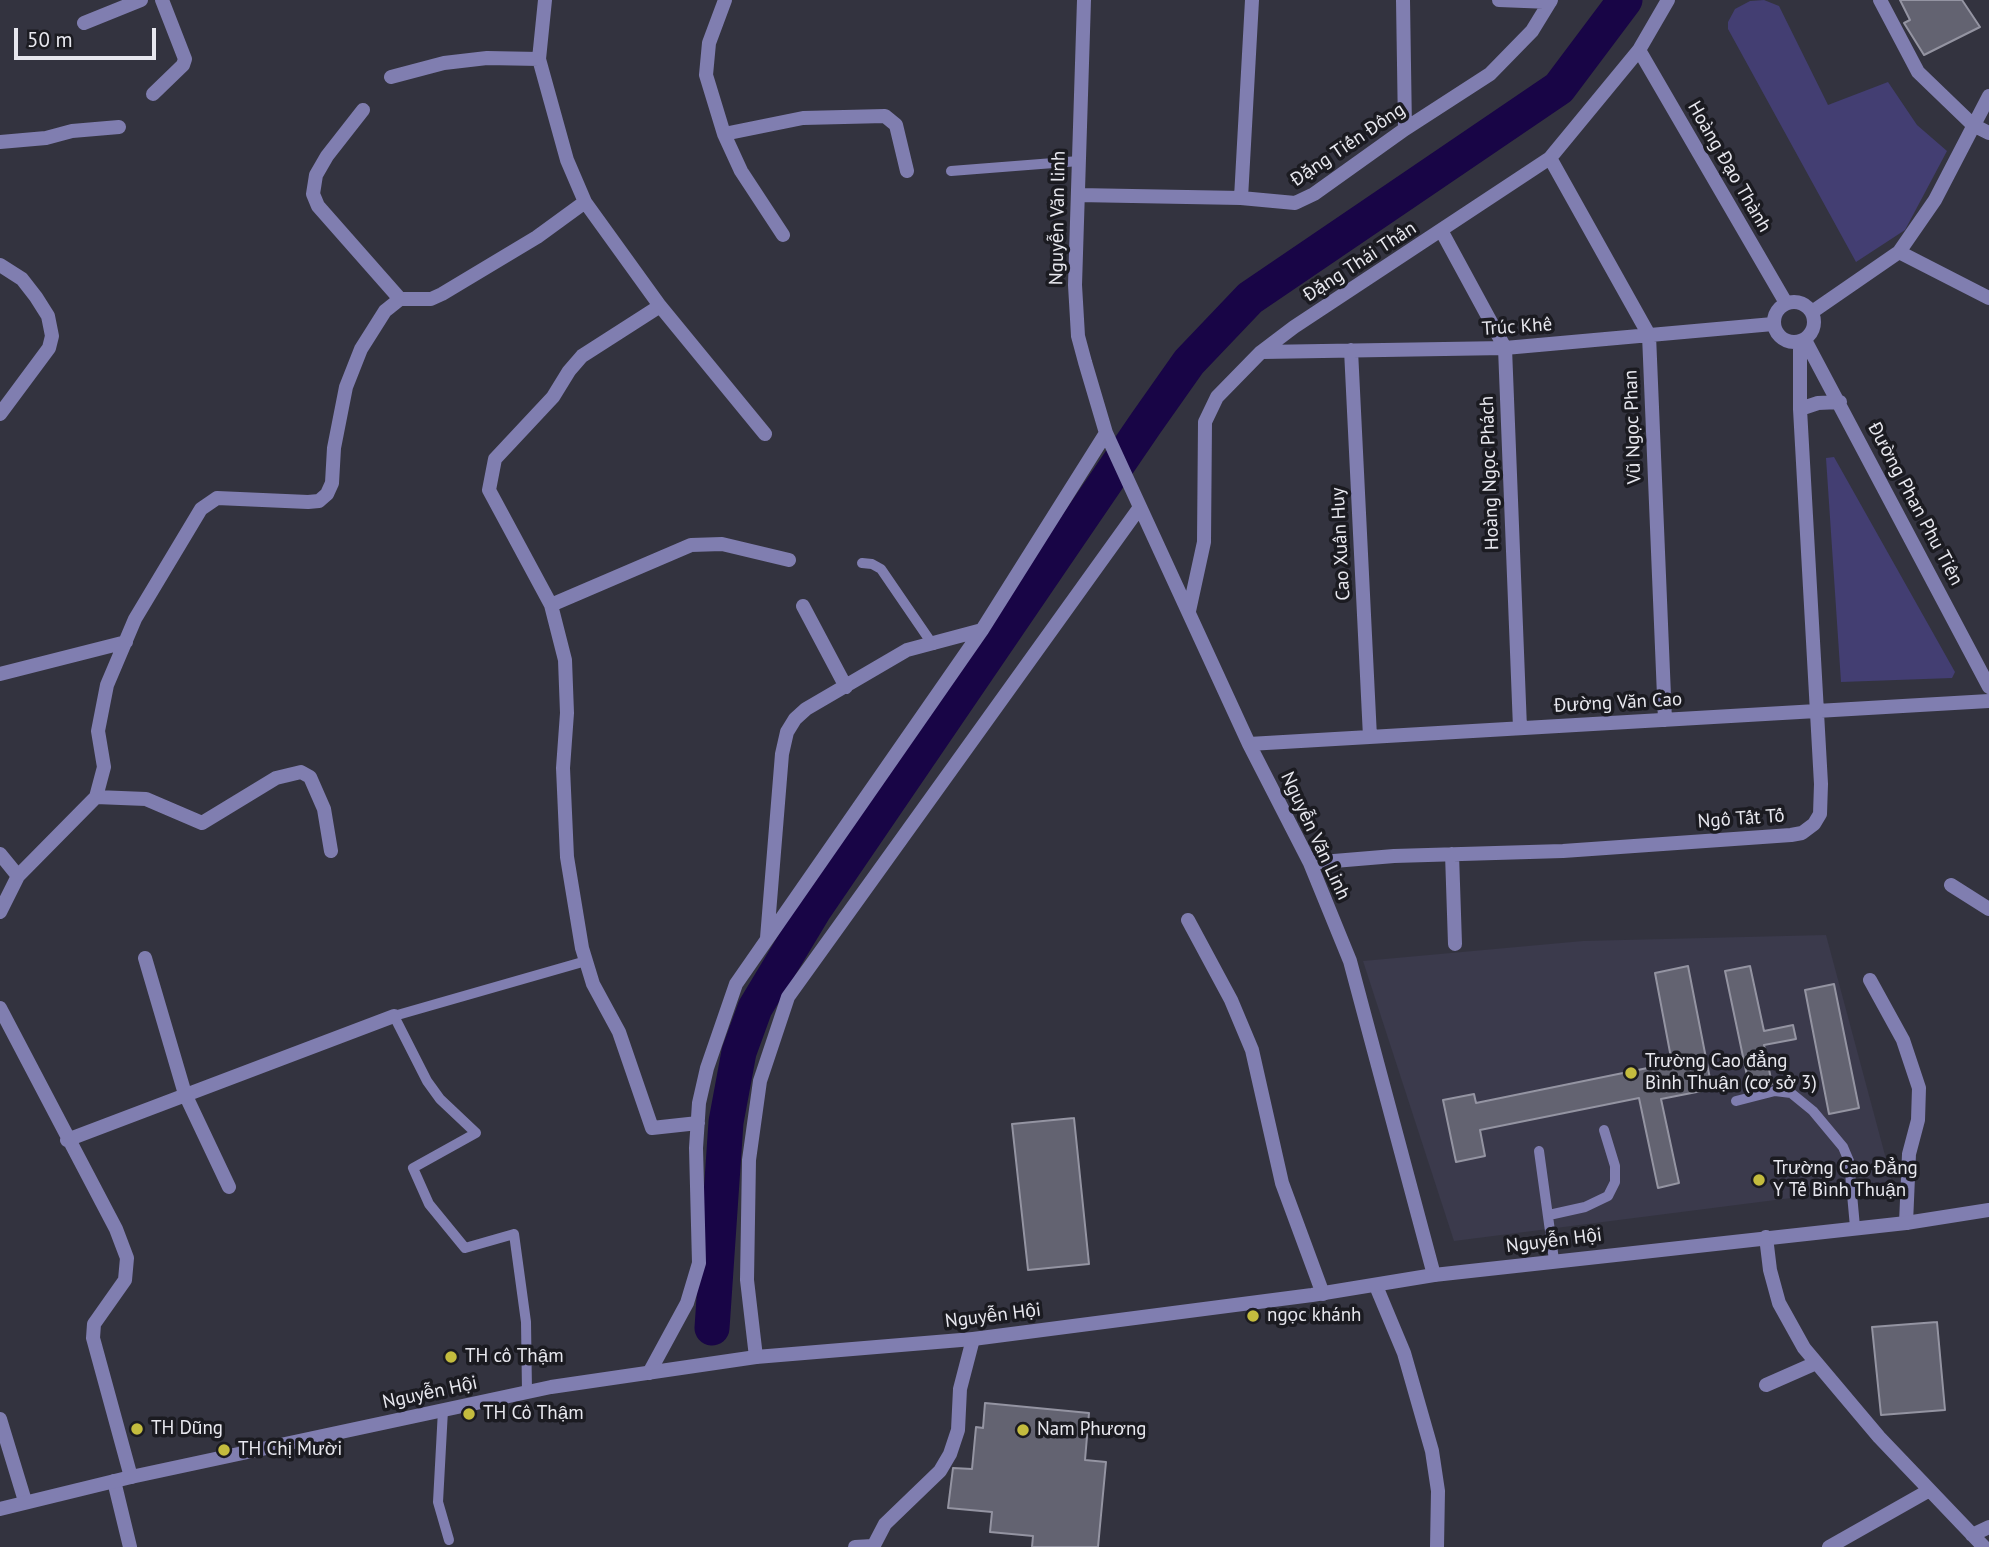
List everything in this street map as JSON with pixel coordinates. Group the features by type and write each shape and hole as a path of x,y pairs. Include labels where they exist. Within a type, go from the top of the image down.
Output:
{"street":[{"path":"84,23 141,0"},
{"path":"153,94 183,65 185,59 162,0"},
{"path":"545,0 539,59 567,160 585,202 660,306 765,434"},
{"path":"725,0 706,60 706,75 724,134 741,171 783,235"},
{"name":"Nguyễn Văn linh","path":"1084,0 1075,285 1078,335 1106,433"},
{"path":"1241,198 1252,0"},
{"path":"1403,0 1405,129"},
{"path":"1499,0 1550,1"},
{"name":"Đặng Thái Thân","path":"1189,611 1204,542 1205,422 1217,397 1261,352 1294,327 1550,159 1639,50 1668,0"},
{"path":"1880,0 1918,72 1973,125 1989,133"},
{"name":"Đặng Tiến Đông","path":"1078,195 1241,198 1296,203 1314,194 1405,129 1490,74 1526,38 1550,1"},
{"name":"Hoàng Đạo Thành","path":"1639,50 1786,303"},
{"path":"391,77 454,62 487,58 539,59"},
{"path":"1812,312 1899,252 1935,200 1989,96"},
{"path":"363,110 327,156 316,176 313,194 318,206 400,299"},
{"path":"724,134 803,118 885,117 896,125 906,171"},
{"path":"0,142 119,127"},
{"name":"Vũ Ngọc Phan","path":"1550,159 1648,335 1665,720"},
{"path":"0,912 18,876 96,797 104,767 98,731 107,685 135,619 201,509 209,502 227,497 319,501 327,494 332,483 334,448 352,369 370,332 385,311 400,299 431,299 442,294 537,237 585,202"},
{"name":"Hoàng Ngọc Phách","path":"1442,232 1505,348 1520,728"},
{"path":"1899,252 1989,298"},
{"path":"0,265 22,279 36,297 48,316 52,336 49,348 0,415"},
{"path":"1786,303 1802,303 1812,312 1814,327 1802,341 1792,343 1779,336 1773,324 1775,313 1786,303"},
{"path":"660,306 582,356 552,397 495,459 489,490 551,605 565,660 567,713 564,808 567,857 586,961 593,984 619,1032 652,1128 698,1123"},
{"name":"Trúc Khê","path":"1261,352 1505,348 1773,324"},
{"name":"Đường Phan Phu Tiên","path":"1802,341 1839,402 1989,687"},
{"name":"Ngô Tất Tố","path":"1310,863 1452,854 1563,851 1802,833 1814,824 1820,814 1800,409 1802,341"},
{"name":"Cao Xuân Huy","path":"1351,350 1370,737"},
{"path":"1800,409 1818,403 1839,402"},
{"path":"649,1373 687,1303 699,1263 698,1123 707,1068 736,984 982,630 1106,433"},
{"name":"Nguyễn Văn Linh","path":"1106,433 1249,744 1310,863 1350,961 1434,1275"},
{"path":"756,1357 747,1280 749,1160 760,1081 788,997 1140,508"},
{"path":"551,605 691,545 722,544 789,560"},
{"path":"803,606 845,687"},
{"path":"767,940 782,754 787,732 806,709 907,650 982,630"},
{"path":"0,674 126,642"},
{"name":"Đường Văn Cao","path":"1249,744 1989,701"},
{"path":"96,797 146,799 195,823 202,823 276,778 301,772 310,777 324,810 331,851"},
{"path":"0,854 18,876"},
{"path":"1452,854 1455,944"},
{"path":"1951,886 1989,909"},
{"path":"1188,920 1231,1000 1252,1050 1282,1183 1323,1294"},
{"path":"145,958 185,1094 229,1187"},
{"path":"1870,980 1903,1040 1919,1088 1918,1120 1909,1154 1906,1223"},
{"path":"0,1008 66,1140 116,1229 127,1258 125,1280 94,1324 93,1338 131,1477"},
{"path":"66,1140 394,1016"},
{"name":"Nguyễn Hội","path":"3,1505 527,1392 756,1357 973,1339 1323,1294 1434,1275 1906,1223 1989,1210"},
{"path":"1766,1237 1770,1270 1779,1303 1790,1327 1815,1363 1928,1491 1984,1547"},
{"path":"1376,1286 1404,1353 1432,1451 1438,1491 1437,1547"},
{"path":"855,1547 873,1546 885,1524 940,1471 950,1454 958,1430 960,1389 973,1339"},
{"path":"1766,1385 1815,1363"},
{"path":"0,1419 25,1501"},
{"path":"114,1481 130,1547"},
{"path":"1829,1547 1928,1491"},
{"path":"1972,1535 1989,1527"}],"lane":[{"path":"951,171 1079,161"},
{"path":"862,563 873,564 881,569 933,645"},
{"path":"527,1392 526,1322 514,1234 465,1248 429,1204 413,1168 476,1133 440,1099 427,1081 394,1016 586,961"},
{"path":"1737,1101 1775,1091 1791,1093 1813,1111 1843,1147 1849,1161 1855,1227"},
{"path":"1549,1215 1586,1207 1608,1196 1615,1182 1615,1166 1604,1129"},
{"path":"1539,1151 1554,1261"},
{"path":"443,1410 438,1502 449,1540"}],"shaded area":[{"path":"1764,0 1779,6 1828,105 1888,82 1917,125 1947,151 1905,230 1856,262 1728,29 1728,22 1735,9 1750,1"},
{"path":"1834,457 1955,672 1952,678 1841,682 1826,458"},
{"name":"Trường Cao đẳng Bình Thuận (cơ sở 3)","path":"1826,935 1893,1185 1454,1241 1363,961 1583,941"}],"building":[{"path":"1900,0 1962,0 1980,27 1924,55 1904,23 1910,20"},
{"path":"1688,966 1712,1089 1661,1099 1679,1183 1658,1188 1639,1098 1480,1130 1485,1156 1456,1162 1443,1100 1474,1094 1476,1103 1672,1063 1655,973"},
{"path":"1750,966 1764,1031 1793,1025 1796,1039 1764,1045 1772,1084 1750,1090 1725,971"},
{"path":"1834,984 1859,1108 1829,1114 1805,990"},
{"path":"1074,1118 1089,1264 1028,1270 1012,1124"},
{"path":"1937,1322 1945,1410 1881,1415 1872,1327"},
{"path":"985,1403 1089,1413 1085,1460 1106,1462 1098,1547 1032,1547 1033,1536 990,1532 992,1512 948,1508 953,1468 972,1469 976,1427 983,1428"}],"waterway":[{"path":"712,1328 726,1122 739,1052 755,1008 814,910 1146,423 1189,362 1250,298 1559,88 1625,0"}],"place":[{"name":"Trường Cao đẳng Bình Thuận (cơ sở 3)","path":"1631,1073"},
{"name":"Trường Cao Đẳng Y Tế Bình Thuận","path":"1759,1180"},
{"name":"ngọc khánh","path":"1253,1316"},
{"name":"TH cô Thậm","path":"451,1357"},
{"name":"TH Cô Thậm","path":"469,1414"},
{"name":"TH Dũng","path":"137,1429"},
{"name":"Nam Phương","path":"1023,1430"},
{"name":"TH Chị Mười","path":"224,1450"}]}
